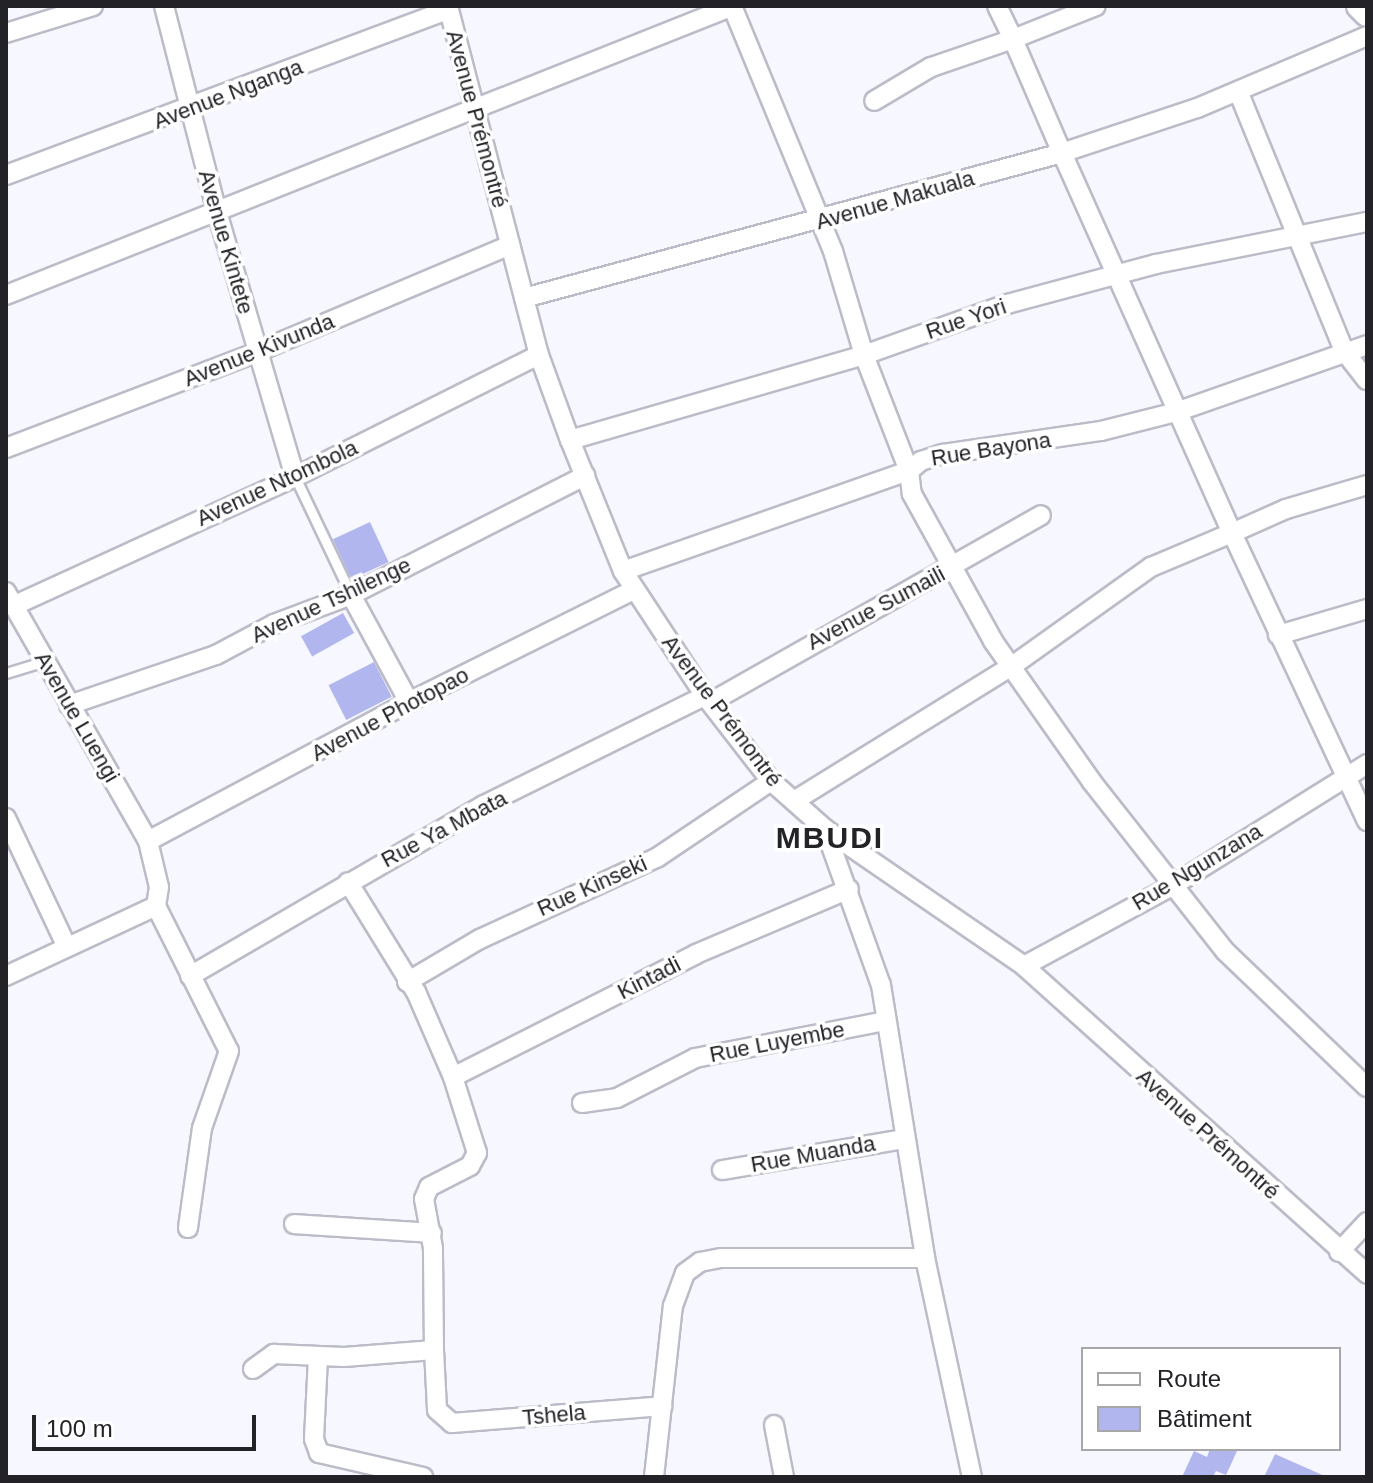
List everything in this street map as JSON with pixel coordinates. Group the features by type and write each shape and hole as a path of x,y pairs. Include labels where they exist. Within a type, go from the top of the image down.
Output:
{"street":[{"path":"6,33 51,12 93,6"},
{"name":"Avenue Kintete","path":"164,6 217,212 295,477"},
{"path":"6,295 217,212 474,105 732,6 820,221 864,355 909,471 912,494 1012,666 1172,886 1226,952 1367,1087"},
{"path":"997,6 1176,412 1367,821"},
{"path":"874,101 931,67 1096,6"},
{"name":"Avenue Nganga","path":"6,175 190,110 449,8"},
{"name":"Avenue Prémontré","path":"449,8 539,355 570,440 623,571 708,699 771,781 825,829 1024,966 1367,1274"},
{"name":"Avenue Makuala","path":"524,298 820,221 1062,153 1238,91 1367,36"},
{"path":"1238,91 1344,351 1367,380"},
{"name":"Rue Yori","path":"570,440 864,355 1007,304 1118,275 1367,222"},
{"name":"Avenue Kivunda","path":"6,448 257,352 510,245"},
{"name":"Rue Bayona","path":"623,571 909,471 921,461 943,454 1101,431 1176,412 1367,345"},
{"name":"Avenue Ntombola","path":"10,599 295,477 539,355"},
{"name":"Avenue Tshilenge","path":"69,705 216,655 274,624 351,595 585,476"},
{"path":"794,801 1012,666 1151,567 1286,509 1367,485"},
{"name":"Avenue Sumaili","path":"708,699 886,599 954,566 1041,515"},
{"name":"Avenue Photopao","path":"148,841 409,702 634,590"},
{"path":"351,595 409,702"},
{"name":"Avenue Luengi","path":"10,599 148,841 158,866 156,906"},
{"path":"1278,635 1367,609"},
{"name":"Rue Ya Mbata","path":"190,976 484,805 708,699"},
{"name":"Rue Ngunzana","path":"1024,966 1172,886 1343,775 1367,764"},
{"name":"Rue Kinseki","path":"407,982 480,939 658,857 771,781"},
{"path":"6,818 66,945"},
{"path":"825,829 874,953 925,1258 972,1477"},
{"path":"253,1369 274,1354 318,1357 434,1350 432,1233 426,1192 470,1166 477,1153 453,1077 407,982 348,882"},
{"name":"Kintadi","path":"453,1077 696,954 849,889"},
{"path":"6,976 66,945 156,906 230,1059 202,1128 188,1228"},
{"name":"Rue Luyembe","path":"582,1103 617,1098 695,1058 885,1021"},
{"name":"Rue Muanda","path":"722,1170 904,1139"},
{"path":"1339,1252 1367,1222"},
{"path":"294,1224 432,1233"},
{"path":"654,1477 673,1306 685,1273 700,1262 925,1258"},
{"name":"Tshela","path":"434,1350 437,1410 446,1421 662,1406"},
{"path":"318,1357 314,1439 319,1453 423,1477"},
{"path":"774,1425 784,1477"}],"lane":[{"path":"295,477 351,595"},
{"path":"6,673 45,661"}],"building":[{"path":"370,522 389,562 351,579 333,539"},
{"path":"343,613 354,633 312,656 301,636"},
{"path":"374,662 392,697 346,720 329,685"},
{"path":"1194,1451 1207,1457 1209,1451 1237,1451 1226,1475 1216,1471 1213,1477 1182,1477"},
{"path":"1275,1454 1327,1477 1264,1477"}],"district":[{"name":"MBUDI","path":"830,838"}]}
